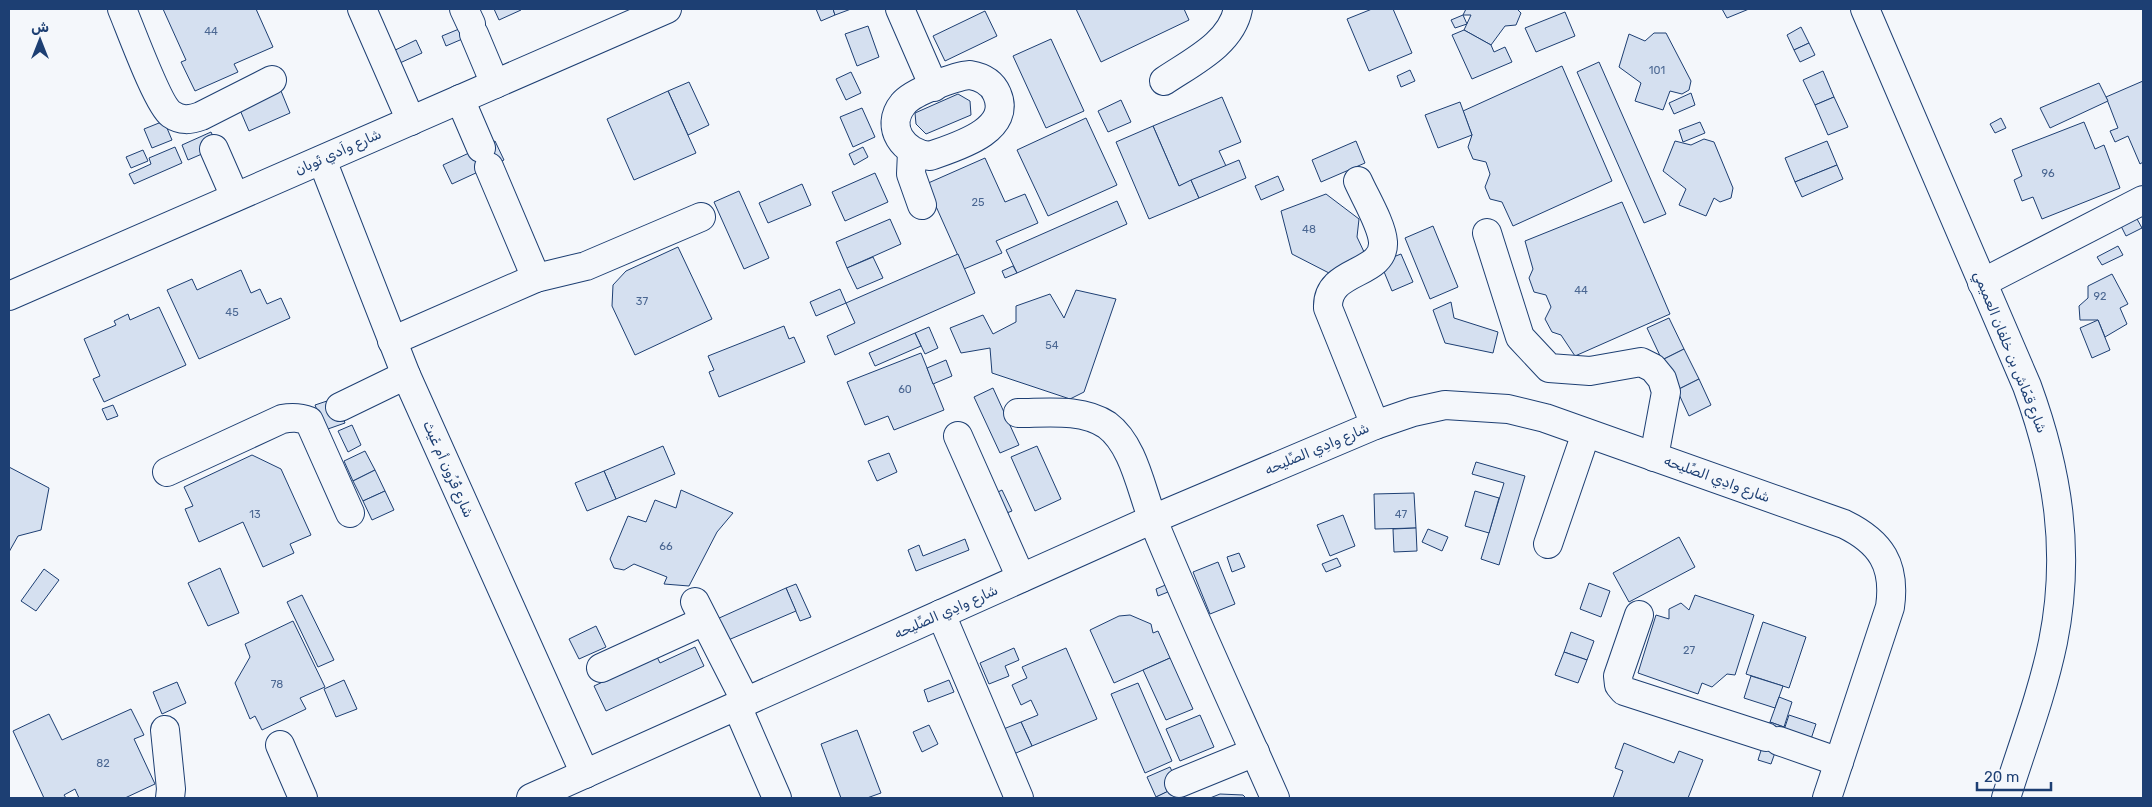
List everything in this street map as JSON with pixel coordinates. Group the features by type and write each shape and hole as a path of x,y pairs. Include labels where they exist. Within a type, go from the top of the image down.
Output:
{"street":[{"path":"122,9 164,107 179,118 190,120 208,133 235,198"},
{"path":"362,9 411,121"},
{"name":"شارع واَدي ثَوبان","path":"9,296 667,9"},
{"path":"900,9 934,87"},
{"path":"1164,81 1223,40 1235,21 1238,9"},
{"name":"شارع قمّاش بن خلفان العميمي","path":"1864,9 2027,386 2042,426 2053,468 2062,554 2060,598 2053,642 2040,692 2006,798"},
{"path":"470,22 494,84"},
{"path":"961,76 979,77 987,81 998,95 999,113 990,129 930,156 912,152 899,138 896,129 898,110 904,102 911,97 961,76"},
{"path":"208,133 272,80"},
{"path":"460,99 536,278"},
{"path":"912,152 911,174 922,205"},
{"name":"شارع قُرُون أم غَيث","path":"322,160 406,375 585,774"},
{"path":"1358,181 1382,236 1382,251 1372,263 1331,289 1328,298 1328,308 1375,425"},
{"path":"1982,283 2143,200"},
{"path":"392,341 536,278 586,266 701,217"},
{"path":"1487,233 1520,337 1549,368 1590,371 1641,362 1653,368 1662,379 1666,392 1654,457"},
{"path":"167,472 282,419 323,415 406,375"},
{"name":"شارع وادِي الصِّليحه","path":"531,798 1152,519 1375,425 1413,412 1445,406 1508,409 1545,418 1844,524 1874,542 1884,557 1891,575 1890,607 1827,798"},
{"path":"1018,413 1071,413 1091,418 1106,425 1119,437 1129,456 1152,519 1275,798"},
{"path":"323,415 350,513"},
{"path":"1548,544 1586,433"},
{"path":"958,436 1021,578"},
{"path":"601,668 700,611 742,704 777,798"},
{"path":"941,614 1019,798"},
{"path":"1640,616 1618,676 1619,684 1624,692 1839,762"},
{"path":"165,730 171,789 170,798"},
{"path":"280,745 302,798"},
{"path":"1179,783 1255,752"}],"building":[{"path":"163,9 256,9 273,47 234,64 238,72 195,91 181,62 186,60"},
{"path":"494,9 521,9 521,10 499,20"},
{"path":"816,9 833,9 835,15 821,21"},
{"path":"833,9 851,9 835,15"},
{"path":"1076,9 1184,9 1189,20 1101,62"},
{"path":"1372,9 1393,9 1412,53 1369,71 1347,19"},
{"path":"1466,9 1517,9 1521,13 1516,25 1505,26 1491,45 1464,30 1471,15 1463,15"},
{"path":"1722,9 1749,9 1727,18"},
{"path":"985,11 997,36 945,61 933,36"},
{"path":"1565,12 1575,36 1536,52 1525,28"},
{"path":"1463,15 1467,24 1455,28 1451,20"},
{"path":"476,22 474,34 446,46 442,36"},
{"path":"868,26 879,57 857,66 845,34"},
{"path":"1801,27 1809,43 1794,50 1787,35"},
{"path":"1464,30 1491,45 1494,52 1505,47 1512,62 1472,79 1452,35"},
{"path":"1654,33 1666,33 1691,81 1689,90 1682,94 1670,91 1663,110 1635,101 1641,83 1619,67 1629,34 1645,41"},
{"path":"1051,39 1084,111 1046,128 1013,56"},
{"path":"416,40 422,53 391,67 385,55"},
{"path":"1809,43 1815,55 1800,62 1794,50"},
{"path":"1599,62 1666,214 1644,223 1577,72"},
{"path":"1562,66 1612,181 1513,226 1502,202 1490,199 1485,187 1490,174 1486,162 1473,159 1468,147 1472,135 1463,111"},
{"path":"1410,70 1415,81 1401,87 1397,76"},
{"path":"1823,71 1834,97 1815,105 1803,80"},
{"path":"851,72 861,93 846,100 836,79"},
{"path":"2143,81 2143,162 2140,164 2128,136 2115,142 2110,131 2118,128 2106,97"},
{"path":"689,82 709,125 688,135 668,91"},
{"path":"2099,83 2108,101 2050,128 2040,108"},
{"path":"281,91 290,113 249,131 240,110"},
{"path":"668,91 696,153 634,180 607,119"},
{"path":"1691,93 1695,105 1674,114 1669,103"},
{"path":"958,94 970,101 971,115 926,134 916,124 915,113"},
{"path":"1222,97 1241,142 1219,151 1226,166 1179,186 1153,126"},
{"path":"1834,97 1848,127 1828,135 1815,105"},
{"path":"1121,100 1131,122 1108,132 1098,111"},
{"path":"1460,102 1472,135 1438,148 1425,115"},
{"path":"862,108 875,137 853,147 840,117"},
{"path":"1086,118 1117,185 1048,216 1017,150"},
{"path":"2001,118 2006,128 1995,133 1990,124"},
{"path":"164,121 172,140 152,148 144,129"},
{"path":"1700,122 1705,133 1683,142 1679,130"},
{"path":"2084,122 2095,149 2104,145 2120,188 2042,219 2033,197 2022,201 2014,180 2022,176 2012,150"},
{"path":"1153,126 1179,186 1191,180 1199,198 1149,219 1116,142"},
{"path":"211,132 218,147 188,160 182,145"},
{"path":"1704,139 1714,142 1733,188 1731,198 1720,202 1714,198 1706,216 1679,205 1686,189 1663,171 1675,141 1691,145"},
{"path":"495,141 504,160 452,184 443,165"},
{"path":"1356,141 1365,163 1321,182 1312,160"},
{"path":"1827,141 1837,165 1795,182 1785,158"},
{"path":"175,147 182,163 134,184 129,174 151,164 149,158"},
{"path":"863,147 868,157 854,165 849,154"},
{"path":"143,150 148,161 131,168 126,157"},
{"path":"985,158 1005,202 1025,194 1038,223 996,241 1002,253 964,269 926,184"},
{"path":"1239,160 1246,178 1199,198 1191,180"},
{"path":"1837,165 1843,179 1802,197 1795,182"},
{"path":"875,173 888,202 845,221 832,192"},
{"path":"1278,176 1284,190 1261,200 1255,186"},
{"path":"802,184 811,205 768,223 759,203"},
{"path":"739,191 769,258 744,269 714,202"},
{"path":"1326,194 1359,219 1357,237 1365,254 1329,273 1292,254 1281,211"},
{"path":"1117,201 1127,224 1017,273 1006,250"},
{"path":"1622,202 1670,314 1575,356 1561,335 1552,332 1545,319 1551,307 1546,295 1534,292 1529,278 1533,269 1525,241"},
{"path":"2132,210 2142,228 2126,236 2117,218"},
{"path":"890,219 901,244 847,268 836,242"},
{"path":"1433,226 1458,287 1430,299 1405,238"},
{"path":"2118,246 2123,255 2102,265 2097,257"},
{"path":"678,247 712,319 635,355 612,306 613,285 626,271"},
{"path":"958,254 975,293 835,355 827,336 855,323 846,303"},
{"path":"1401,254 1413,282 1392,291 1380,262"},
{"path":"873,257 883,278 857,289 847,268"},
{"path":"1013,266 1017,273 1005,278 1002,271"},
{"path":"241,270 251,293 260,289 267,304 281,298 290,318 199,359 167,290 192,279 197,290"},
{"path":"2112,274 2128,304 2120,308 2127,324 2105,337 2098,320 2080,320 2079,306 2088,298 2088,286"},
{"path":"840,289 846,303 816,316 810,302"},
{"path":"1076,290 1116,299 1084,392 1070,399 992,373 990,348 961,353 950,328 983,315 993,334 1016,322 1016,306 1050,294 1064,318"},
{"path":"1451,302 1454,318 1498,332 1493,353 1445,343 1433,310"},
{"path":"159,307 186,365 104,402 93,379 100,376 84,339 116,325 114,321 128,314 130,320"},
{"path":"1669,318 1684,349 1662,360 1647,328"},
{"path":"2098,320 2110,350 2092,358 2080,328"},
{"path":"784,326 789,339 794,337 805,362 719,397 709,372 714,370 708,356"},
{"path":"929,327 938,348 925,354 915,333"},
{"path":"915,333 921,346 875,366 869,353"},
{"path":"1684,349 1699,379 1677,390 1662,360"},
{"path":"921,353 944,410 894,430 888,416 865,425 847,382"},
{"path":"946,360 952,376 933,384 927,368"},
{"path":"1699,379 1711,405 1689,416 1677,390"},
{"path":"993,388 1019,445 1000,453 974,397"},
{"path":"336,398 345,423 325,430 315,405"},
{"path":"113,405 118,416 107,420 102,409"},
{"path":"352,425 361,445 348,452 338,431"},
{"path":"663,446 675,474 616,499 604,471"},
{"path":"1037,446 1061,499 1035,511 1011,457"},
{"path":"365,451 375,470 353,481 344,461"},
{"path":"889,453 897,472 877,481 868,461"},
{"path":"252,455 281,469 311,535 290,544 294,553 263,567 243,522 199,542 185,509 193,506 184,487"},
{"path":"1476,462 1525,476 1499,565 1481,559 1504,483 1472,474"},
{"path":"9,467 49,488 41,530 18,536 9,552"},
{"path":"375,470 385,491 363,501 353,481"},
{"path":"604,471 616,499 587,511 575,483"},
{"path":"681,490 733,513 717,532 689,586 664,584 667,577 634,564 624,570 614,568 610,559 628,516 646,522 655,500 676,508"},
{"path":"1002,490 1012,511 999,516 990,496"},
{"path":"385,491 394,510 372,520 363,501"},
{"path":"1475,491 1499,498 1489,533 1465,526"},
{"path":"1414,493 1416,528 1375,529 1374,494"},
{"path":"1343,515 1355,546 1330,556 1317,525"},
{"path":"1416,528 1417,551 1394,552 1393,529"},
{"path":"1428,529 1448,537 1442,551 1422,542"},
{"path":"1679,537 1695,567 1629,602 1613,573"},
{"path":"965,539 969,550 916,571 908,550 919,545 923,556"},
{"path":"1239,553 1245,567 1232,572 1227,557"},
{"path":"1337,558 1341,566 1326,572 1322,564"},
{"path":"1218,562 1235,604 1210,614 1193,572"},
{"path":"220,568 239,613 208,626 188,583"},
{"path":"44,569 59,580 36,611 21,601"},
{"path":"1175,581 1178,588 1158,596 1156,589"},
{"path":"1589,583 1610,591 1601,617 1580,609"},
{"path":"796,584 811,617 800,621 786,588"},
{"path":"786,588 796,611 726,641 717,619"},
{"path":"302,595 334,660 318,667 287,602"},
{"path":"1695,595 1754,615 1735,675 1727,674 1712,687 1702,683 1698,694 1638,673 1656,615 1669,619 1669,609 1681,603 1689,610"},
{"path":"1130,615 1151,624 1153,633 1158,631 1170,658 1114,683 1090,630 1119,616"},
{"path":"293,621 325,687 300,698 306,709 262,730 255,716 250,719 235,683 250,657 245,644"},
{"path":"1763,622 1806,637 1789,688 1746,674"},
{"path":"596,626 606,647 579,659 569,639"},
{"path":"1571,632 1594,641 1587,660 1564,652"},
{"path":"695,647 704,666 606,711 594,686 657,657 660,663"},
{"path":"1014,648 1019,660 1005,666 1009,676 989,684 980,663"},
{"path":"1066,648 1097,719 1032,746 1021,722 1038,715 1031,700 1021,705 1012,685 1027,678 1022,667"},
{"path":"1564,652 1587,660 1578,683 1555,675"},
{"path":"1170,658 1193,709 1166,720 1143,670"},
{"path":"1751,676 1783,686 1775,708 1744,698"},
{"path":"344,680 357,709 336,717 324,689"},
{"path":"949,680 954,692 928,702 924,690"},
{"path":"177,682 186,703 162,714 153,692"},
{"path":"1138,683 1172,761 1145,773 1111,694"},
{"path":"1779,697 1792,702 1784,727 1770,722"},
{"path":"131,709 144,735 134,739 155,784 125,798 79,798 75,789 64,795 66,798 44,798 13,731 49,714 62,740"},
{"path":"1200,715 1214,747 1180,761 1166,729"},
{"path":"1789,715 1816,724 1811,739 1784,730"},
{"path":"1021,722 1032,746 1007,757 996,732"},
{"path":"1770,722 1784,727 1771,764 1758,760"},
{"path":"929,725 938,744 922,752 913,732"},
{"path":"857,730 881,793 867,798 841,798 821,744"},
{"path":"1624,743 1674,763 1679,751 1703,760 1688,798 1613,798 1623,771 1615,768"},
{"path":"1170,767 1179,786 1156,797 1147,777"},
{"path":"1179,786 1185,798 1156,797"},
{"path":"1220,794 1243,795 1246,798 1210,798"}]}
